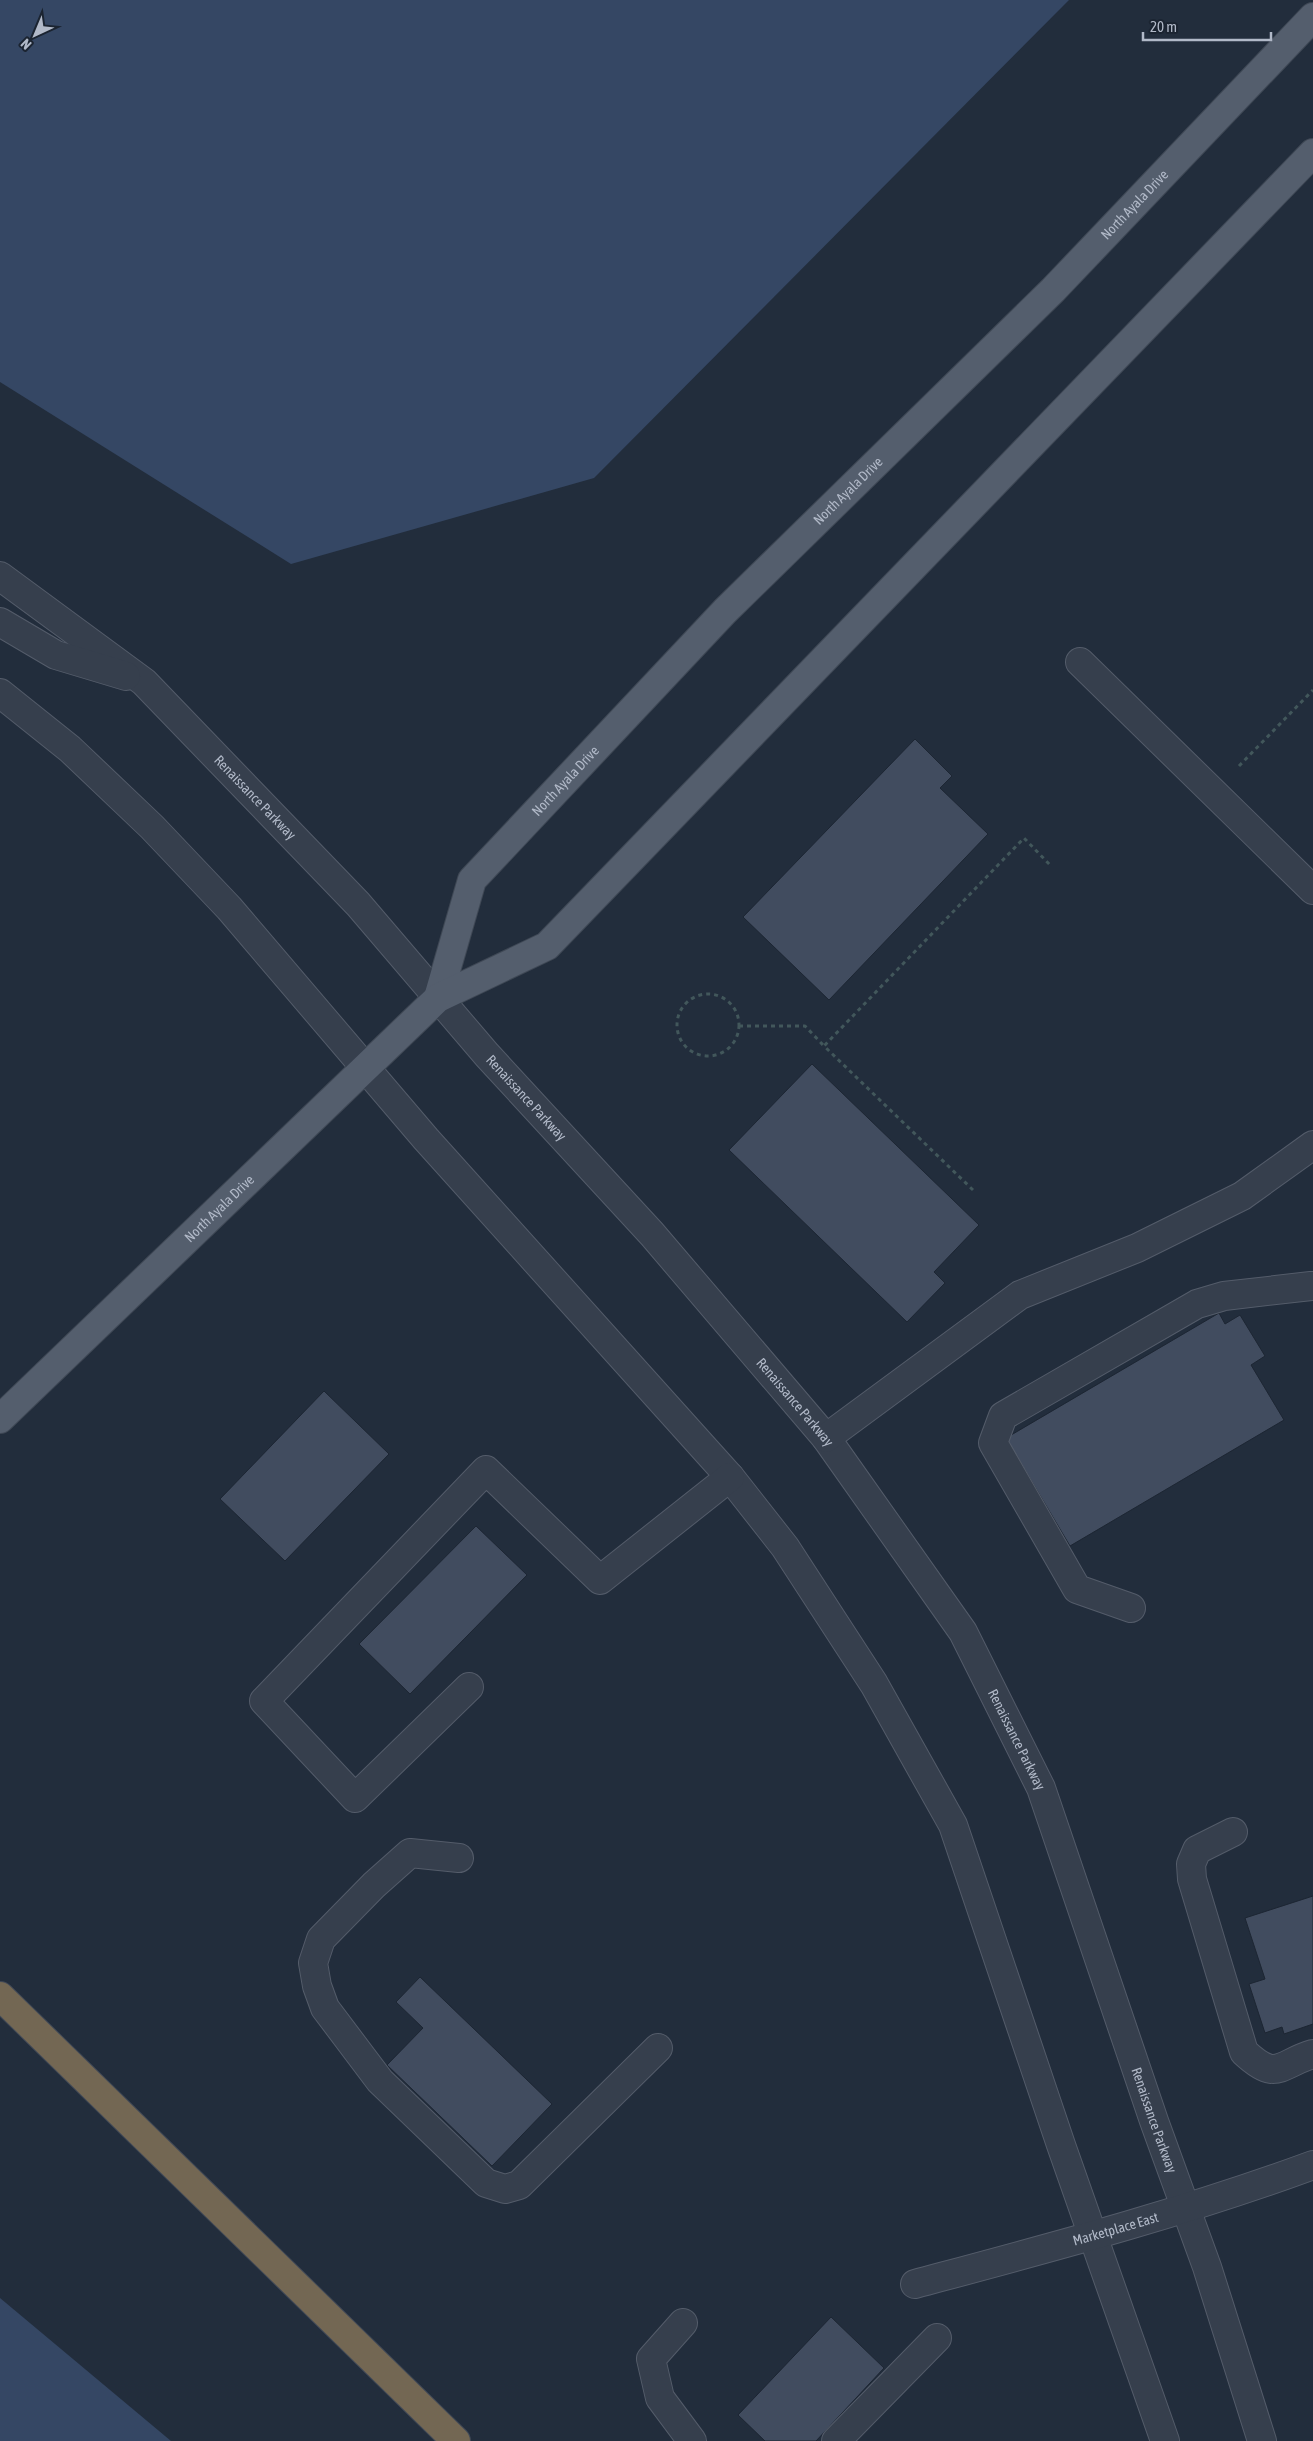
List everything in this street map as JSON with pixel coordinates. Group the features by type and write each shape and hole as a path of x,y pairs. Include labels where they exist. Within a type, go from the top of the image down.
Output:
{"highway":[{"path":"0,1996 456,2441"}],"main road":[{"name":"North Ayala Drive","path":"438,998 472,880 726,611 1053,290 1313,18"},
{"name":"North Ayala Drive","path":"0,1418 438,998 547,946 1313,153"}],"street":[{"name":"Renaissance Parkway","path":"0,576 144,682 358,904 487,1054 652,1234 826,1438 962,1632 1041,1788 1207,2266 1262,2441"},
{"path":"0,622 56,655 144,682"},
{"path":"1080,662 1313,890"},
{"path":"0,692 70,749 152,828 229,908 426,1139 730,1477 785,1548 874,1684 953,1824 1165,2441"},
{"path":"826,1438 1020,1295 1137,1248 1242,1196 1313,1145"},
{"path":"1131,1608 1077,1589 993,1443 1003,1416 1197,1304 1224,1296 1311,1286"},
{"path":"469,1687 355,1798 264,1701 486,1470 600,1580 730,1477"},
{"path":"1233,1832 1197,1850 1191,1864 1192,1879 1244,2052 1258,2064 1270,2070 1286,2067 1298,2058 1313,2054"},
{"path":"459,1858 410,1853 374,1885 321,1939 313,1963 317,1986 325,2008 380,2081 486,2184 505,2189 519,2185 658,2048"},
{"name":"Marketplace East","path":"915,2284 1093,2235 1252,2187 1313,2165"},
{"path":"683,2323 651,2359 660,2398 692,2441"},
{"path":"836,2441 937,2338"}],"path":[{"path":"1233,772 1313,690"},
{"path":"824,1046 1024,838 1051,866"},
{"path":"708,994 718,996 734,1008 739,1026 734,1042 723,1053 703,1057 684,1046 676,1027 682,1008 697,996 708,994"},
{"path":"739,1026 805,1026 973,1190"}],"water":[{"path":"0,0 1069,0 594,478 291,564 0,382"},
{"path":"0,2298 171,2441 0,2441"}],"building":[{"path":"915,739 952,776 940,788 988,834 829,1000 743,917"},
{"path":"812,1064 979,1225 934,1272 945,1283 907,1322 729,1150"},
{"path":"1219,1313 1225,1324 1240,1315 1265,1356 1251,1365 1284,1420 1070,1546 1006,1438"},
{"path":"324,1391 389,1454 285,1561 220,1499"},
{"path":"476,1526 527,1575 410,1694 359,1644"},
{"path":"1313,1896 1313,2024 1284,2034 1282,2027 1265,2033 1249,1984 1265,1979 1245,1918"},
{"path":"420,1977 552,2104 492,2166 387,2065 423,2028 396,2002"},
{"path":"831,2317 884,2368 816,2441 765,2441 738,2415"}]}
